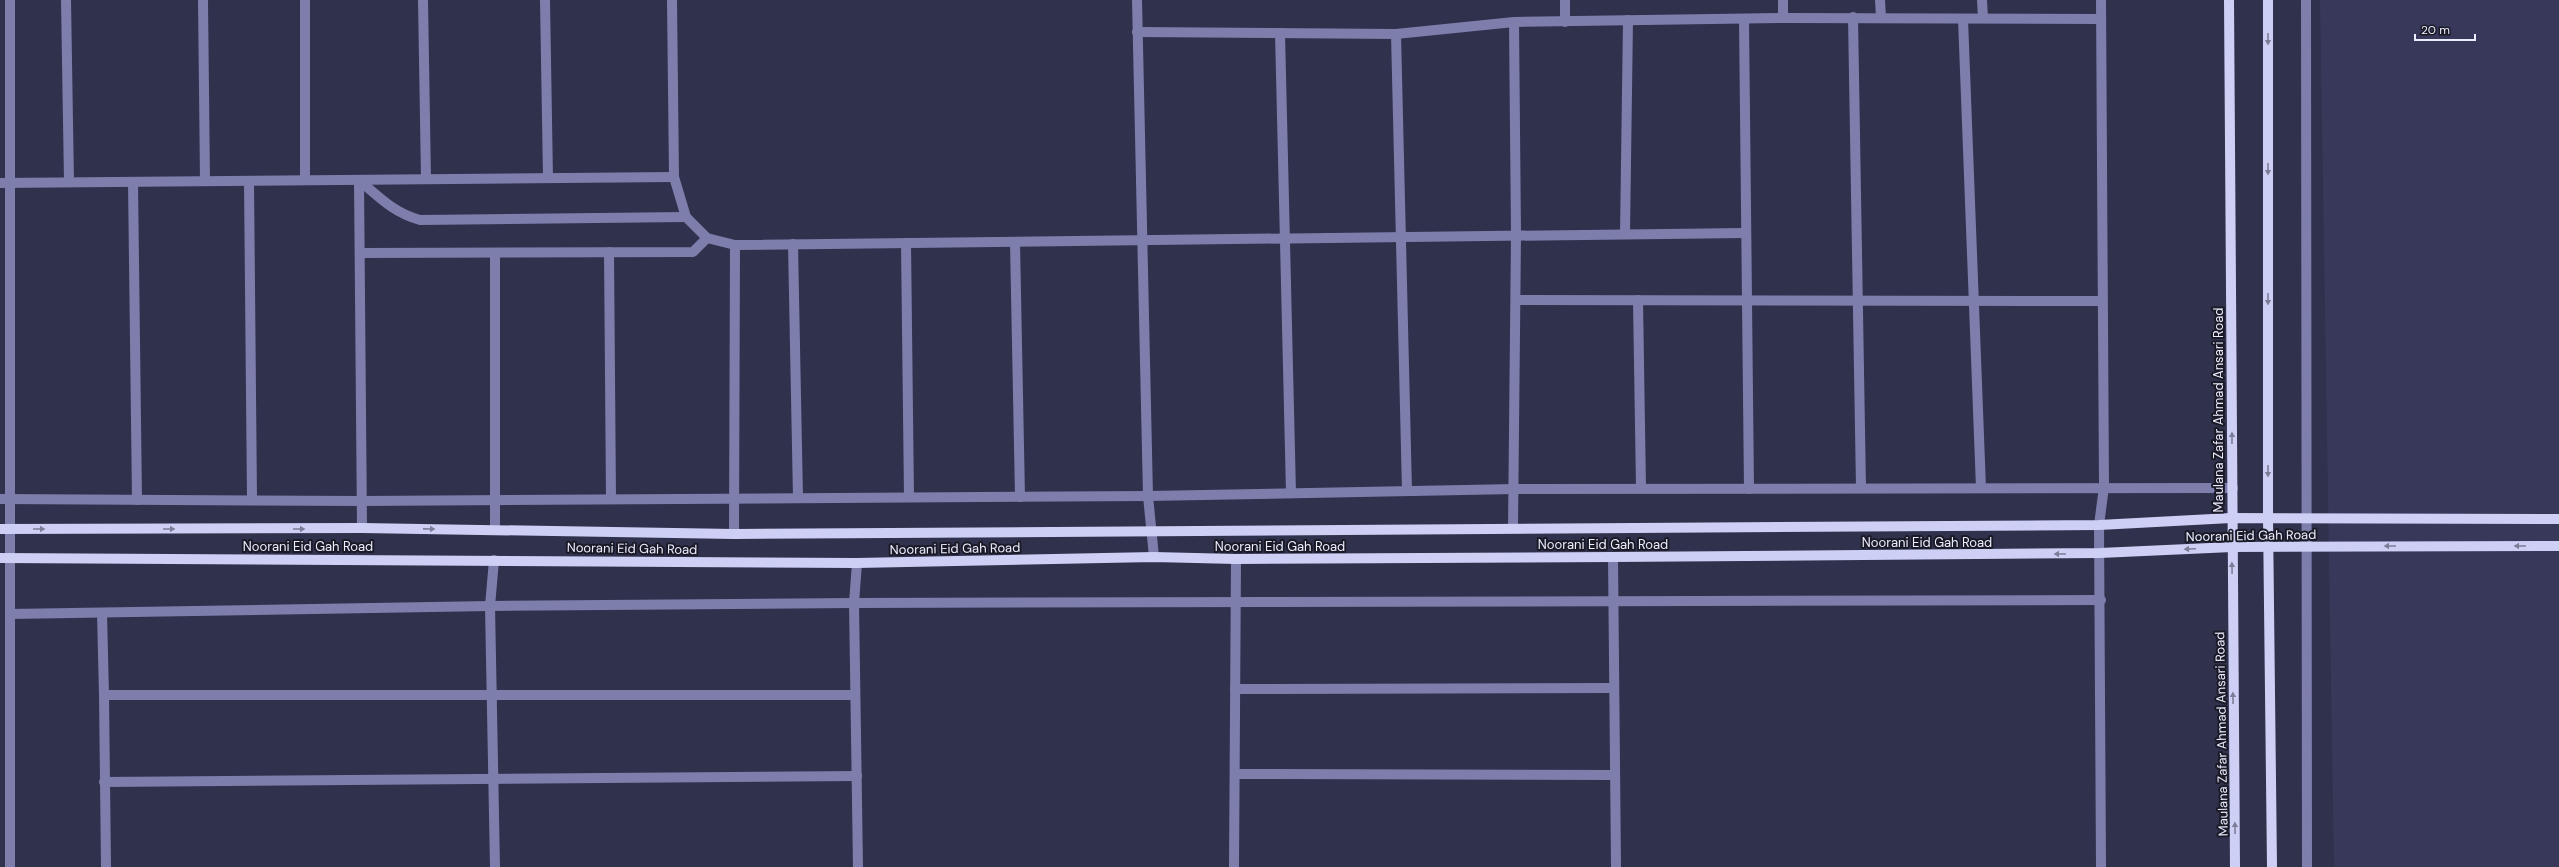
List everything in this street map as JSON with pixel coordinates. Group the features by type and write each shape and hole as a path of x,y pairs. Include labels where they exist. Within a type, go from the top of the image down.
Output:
{"main road":[{"name":"Maulana Zafar Ahmad Ansari Road","path":"2229,0 2235,867"},
{"path":"2268,0 2268,518 2272,867"},
{"name":"Noorani Eid Gah Road","path":"5,529 362,528 734,534 2099,525 2232,518 2559,519"},
{"name":"Noorani Eid Gah Road","path":"5,558 858,563 1154,557 1236,559 1613,557 2100,553 2232,547 2306,546 2559,546"}],"street":[{"path":"10,0 5,183 5,558 10,614 10,867"},
{"path":"66,0 69,182"},
{"path":"203,0 205,181"},
{"path":"305,0 305,180"},
{"path":"423,0 426,179"},
{"path":"545,0 548,178"},
{"path":"672,0 674,177 686,217 707,238 735,245 1745,232"},
{"path":"1137,0 1148,496 1150,531 1154,557"},
{"path":"1565,0 1565,22"},
{"path":"1783,0 1783,18"},
{"path":"1880,0 1881,17"},
{"path":"1982,0 1983,18"},
{"path":"2101,0 2104,487 2099,525 2101,600 2101,867"},
{"path":"2306,0 2307,867"},
{"path":"1137,32 1396,34 1514,22 1744,20 1853,17 2101,19"},
{"path":"1853,17 1861,488"},
{"path":"1963,19 1981,488"},
{"path":"1625,234 1628,20"},
{"path":"1744,20 1745,232 1749,489"},
{"path":"1513,528 1515,489 1516,300 1514,22"},
{"path":"1280,33 1291,493"},
{"path":"1396,34 1407,491"},
{"path":"5,183 674,177"},
{"path":"359,180 391,208 403,215 420,220 686,217"},
{"path":"359,180 362,528"},
{"path":"249,181 252,500"},
{"path":"133,182 137,500"},
{"path":"360,254 693,252 707,238"},
{"path":"1015,242 1020,497"},
{"path":"906,243 909,497"},
{"path":"793,244 798,498"},
{"path":"734,534 735,245"},
{"path":"609,252 611,499"},
{"path":"495,253 495,530"},
{"path":"1516,300 2102,301"},
{"path":"1638,300 1641,488"},
{"path":"5,499 362,501 1148,496 1641,488 2233,488"},
{"path":"1613,557 1613,688 1616,867"},
{"path":"1234,867 1236,559"},
{"path":"494,560 490,606 495,867"},
{"path":"858,563 854,603 858,867"},
{"path":"10,614 490,606 854,603 2101,600"},
{"path":"102,613 106,867"},
{"path":"1235,689 1613,688"},
{"path":"104,695 856,695"},
{"path":"1234,774 1615,775"},
{"path":"104,782 857,776"}],"shaded area":[{"path":"2320,0 2559,0 2559,867 2334,867"}]}
